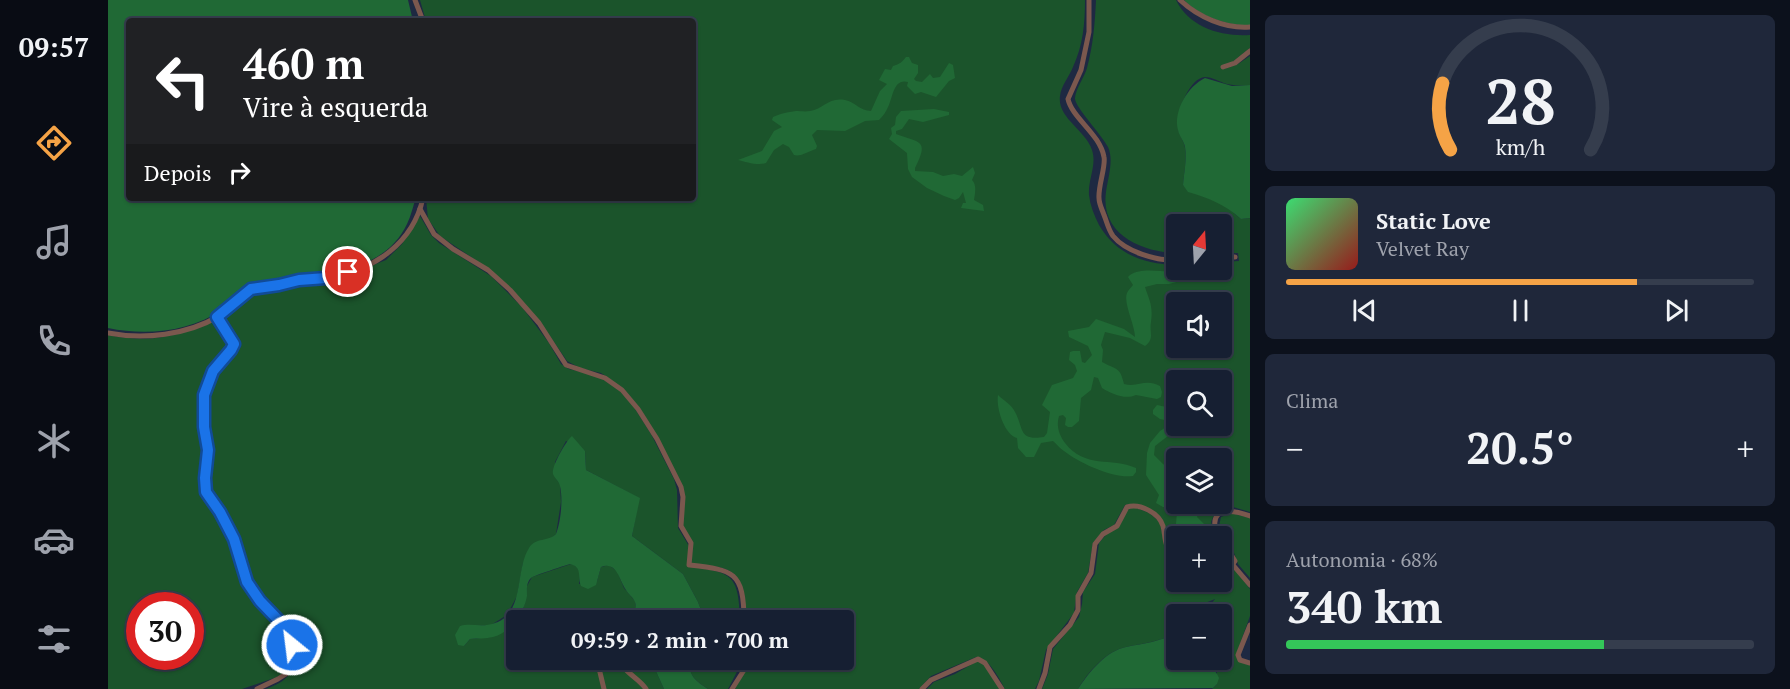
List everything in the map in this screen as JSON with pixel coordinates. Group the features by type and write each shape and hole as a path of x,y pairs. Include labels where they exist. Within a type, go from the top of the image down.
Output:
{"street":[{"path":"415,0 422,18"},
{"path":"1089,0 1089,32 1081,70 1068,99 1071,107 1093,133 1104,156 1099,191 1101,209 1114,237 1124,245 1155,258 1166,260"},
{"path":"1180,0 1211,20 1231,26 1250,27"},
{"path":"1223,67 1235,63 1250,51"},
{"path":"108,333 126,336 164,335 217,317 251,289 336,276 378,261 401,242 422,201"},
{"path":"420,209 429,228 441,240 488,270 510,290 539,323 566,365 605,378 629,398 657,439 681,487 683,497 681,526 691,543 689,565 718,568 735,577 742,598 743,610"},
{"path":"217,317 234,344 213,371 204,395 204,427 208,450 206,492 234,539 247,582 260,601 287,629 292,645 292,662 288,672 278,680 257,689"},
{"path":"1039,689 1050,647 1070,625 1078,610 1080,591 1091,573 1095,544 1103,534 1117,526 1127,507 1137,506 1156,516 1162,524 1166,542"},
{"path":"1250,516 1226,511 1216,520 1216,529 1234,559 1233,565 1250,585"},
{"path":"1250,625 1238,655 1240,660 1250,663"},
{"path":"922,689 931,680 978,659 986,663 1002,689"},
{"path":"599,670 604,689"},
{"path":"625,670 646,689"},
{"path":"732,689 744,670"}],"green space":[{"path":"108,0 408,0 412,18 126,18 126,201 415,201 399,237 389,248 363,264 318,276 269,281 249,286 222,310 196,323 181,327 152,332 108,328"},
{"path":"420,0 1085,0 1081,42 1073,67 1062,89 1060,104 1092,150 1094,161 1089,195 1092,210 1099,225 1114,243 1131,256 1166,264 1166,280 1232,280 1232,261 1239,261 1238,253 1232,253 1232,214 1166,214 1166,252 1137,244 1116,229 1109,219 1106,207 1110,152 1075,98 1089,60 1096,0 1176,0 1189,17 1207,28 1228,34 1250,35 1250,48 1224,69 1250,56 1250,85 1230,85 1208,77 1199,79 1189,90 1181,105 1178,130 1186,153 1183,185 1221,204 1241,219 1250,218 1250,512 1232,507 1232,448 1166,448 1166,514 1214,514 1211,522 1212,526 1166,526 1166,534 1162,520 1131,504 1125,505 1114,525 1104,530 1093,543 1088,573 1077,592 1074,613 1046,650 1035,689 1005,689 990,665 976,657 931,676 919,689 735,689 744,670 854,670 854,610 744,610 739,580 735,575 724,568 691,564 693,544 682,525 685,495 651,427 610,379 601,373 580,368 567,361 545,329 486,267 440,236 428,219 426,201 696,201 696,18 425,18"},
{"path":"1184,0 1250,0 1250,26 1214,19 1190,6"},
{"path":"906,57 918,65 918,73 914,79 916,81 922,82 930,74 933,78 940,77 949,63 953,65 955,78 949,81 936,97 921,92 915,94 907,86 908,82 899,83 886,111 879,120 865,121 845,131 817,130 812,135 816,149 805,154 794,155 789,147 783,144 774,150 766,163 756,164 738,160 762,151 774,131 782,127 772,120 778,115 815,110 834,100 849,101 864,110 871,111 880,91 887,84 879,80 885,69 891,70"},
{"path":"1205,78 1232,86 1250,85 1250,218 1241,219 1216,202 1188,192 1183,185 1186,152 1178,130 1178,115 1188,93"},
{"path":"934,109 949,112 949,115 923,122 909,119 902,129 896,131 896,134 916,141 922,147 915,171 933,172 943,176 954,174 962,176 973,167 975,173 972,180 975,187 974,200 983,205 984,211 961,208 963,203 966,203 963,192 955,200 927,188 912,177 908,169 907,153 889,139 892,134 891,128 895,125 896,117 901,111"},
{"path":"420,216 431,235 439,243 491,276 522,307 549,343 561,364 569,369 598,376 619,390 632,404 651,434 674,479 677,490 678,528 689,546 687,566 714,571 730,578 737,593 739,605 739,610 701,610 683,574 632,536 639,498 586,470 585,451 566,441 555,462 555,477 560,484 561,502 556,534 523,563 517,596 510,610 506,610 506,616 491,625 460,626 464,646 470,639 491,637 506,630 506,670 655,670 664,689 266,689 282,681 292,671 295,649 289,625 260,594 249,577 233,525 211,491 209,484 211,452 208,403 216,376 235,352 238,343 223,317 253,292 341,278 386,260 402,244"},
{"path":"1136,272 1166,272 1166,280 1184,280 1145,287 1152,312 1151,338 1145,346 1130,338 1105,332 1101,345 1102,362 1119,371 1124,384 1146,383 1160,386 1161,397 1157,399 1136,395 1119,396 1102,388 1098,378 1094,377 1091,390 1081,398 1079,421 1072,427 1068,427 1065,425 1066,418 1063,415 1059,416 1058,423 1060,434 1073,451 1090,459 1136,468 1136,472 1133,476 1107,473 1070,456 1053,441 1041,443 1034,457 1026,457 1018,448 1017,438 1012,436 1002,420 998,407 998,395 1014,409 1026,435 1036,438 1044,437 1047,433 1050,412 1042,405 1052,385 1073,378 1077,371 1075,365 1069,360 1070,352 1080,351 1082,362 1085,363 1092,355 1088,346 1069,337 1068,331 1089,327 1096,319 1124,329 1135,337 1126,297 1133,285 1128,277"},
{"path":"216,320 232,345 208,375 202,393 200,418 206,457 202,480 203,491 229,533 243,579 249,590 266,612 283,627 289,646 288,668 280,676 242,689 108,689 108,335 138,339 176,334"},
{"path":"1157,405 1166,407 1166,420 1153,414"},
{"path":"1166,427 1166,436 1168,436 1155,446 1154,455 1166,466 1166,507 1156,503 1159,495 1146,475 1150,443"},
{"path":"572,436 585,451 586,470 640,498 632,536 683,574 701,610 636,610 635,602 614,569 601,567 596,585 588,589 581,586 577,567 570,564 531,578 522,610 511,610 518,592 524,558 529,548 535,542 556,534 561,497 559,484 553,471 566,443"},
{"path":"1134,507 1149,513 1160,522 1166,547 1166,592 1232,592 1232,567 1250,589 1250,616 1237,652 1240,662 1250,665 1250,689 1212,689 1217,684 1217,672 1215,670 1232,670 1232,604 1211,604 1215,599 1204,604 1166,604 1166,637 1111,653 1092,669 1078,689 1042,689 1048,674 1053,649 1079,617 1083,592 1095,574 1099,543 1127,510"},
{"path":"1232,513 1250,518 1250,578 1238,564 1232,547 1232,526 1219,526 1221,517"},
{"path":"1177,514 1198,514 1197,517 1206,526 1179,526 1176,524"},
{"path":"571,564 578,569 580,574 579,584 597,581 601,567 609,565 617,571 624,588 635,601 636,610 523,610 527,586 532,577"},
{"path":"506,616 506,630 500,634 490,638 470,639 464,646 458,645 455,635 460,626 492,624"},
{"path":"1166,637 1166,670 1214,670 1219,678 1217,684 1213,688 1078,689 1093,669 1112,653 1126,647"},
{"path":"977,661 982,661 1000,689 927,689 934,682 955,674"},
{"path":"655,670 690,670 696,680 708,689 664,689"},
{"path":"690,670 738,670 728,689 708,689 691,674"}],"route":[{"path":"292,645 285,626 252,591 241,565 234,539 206,492 208,450 204,427 204,395 213,371 234,344 217,317 246,292 259,287 326,278 348,272"}]}
